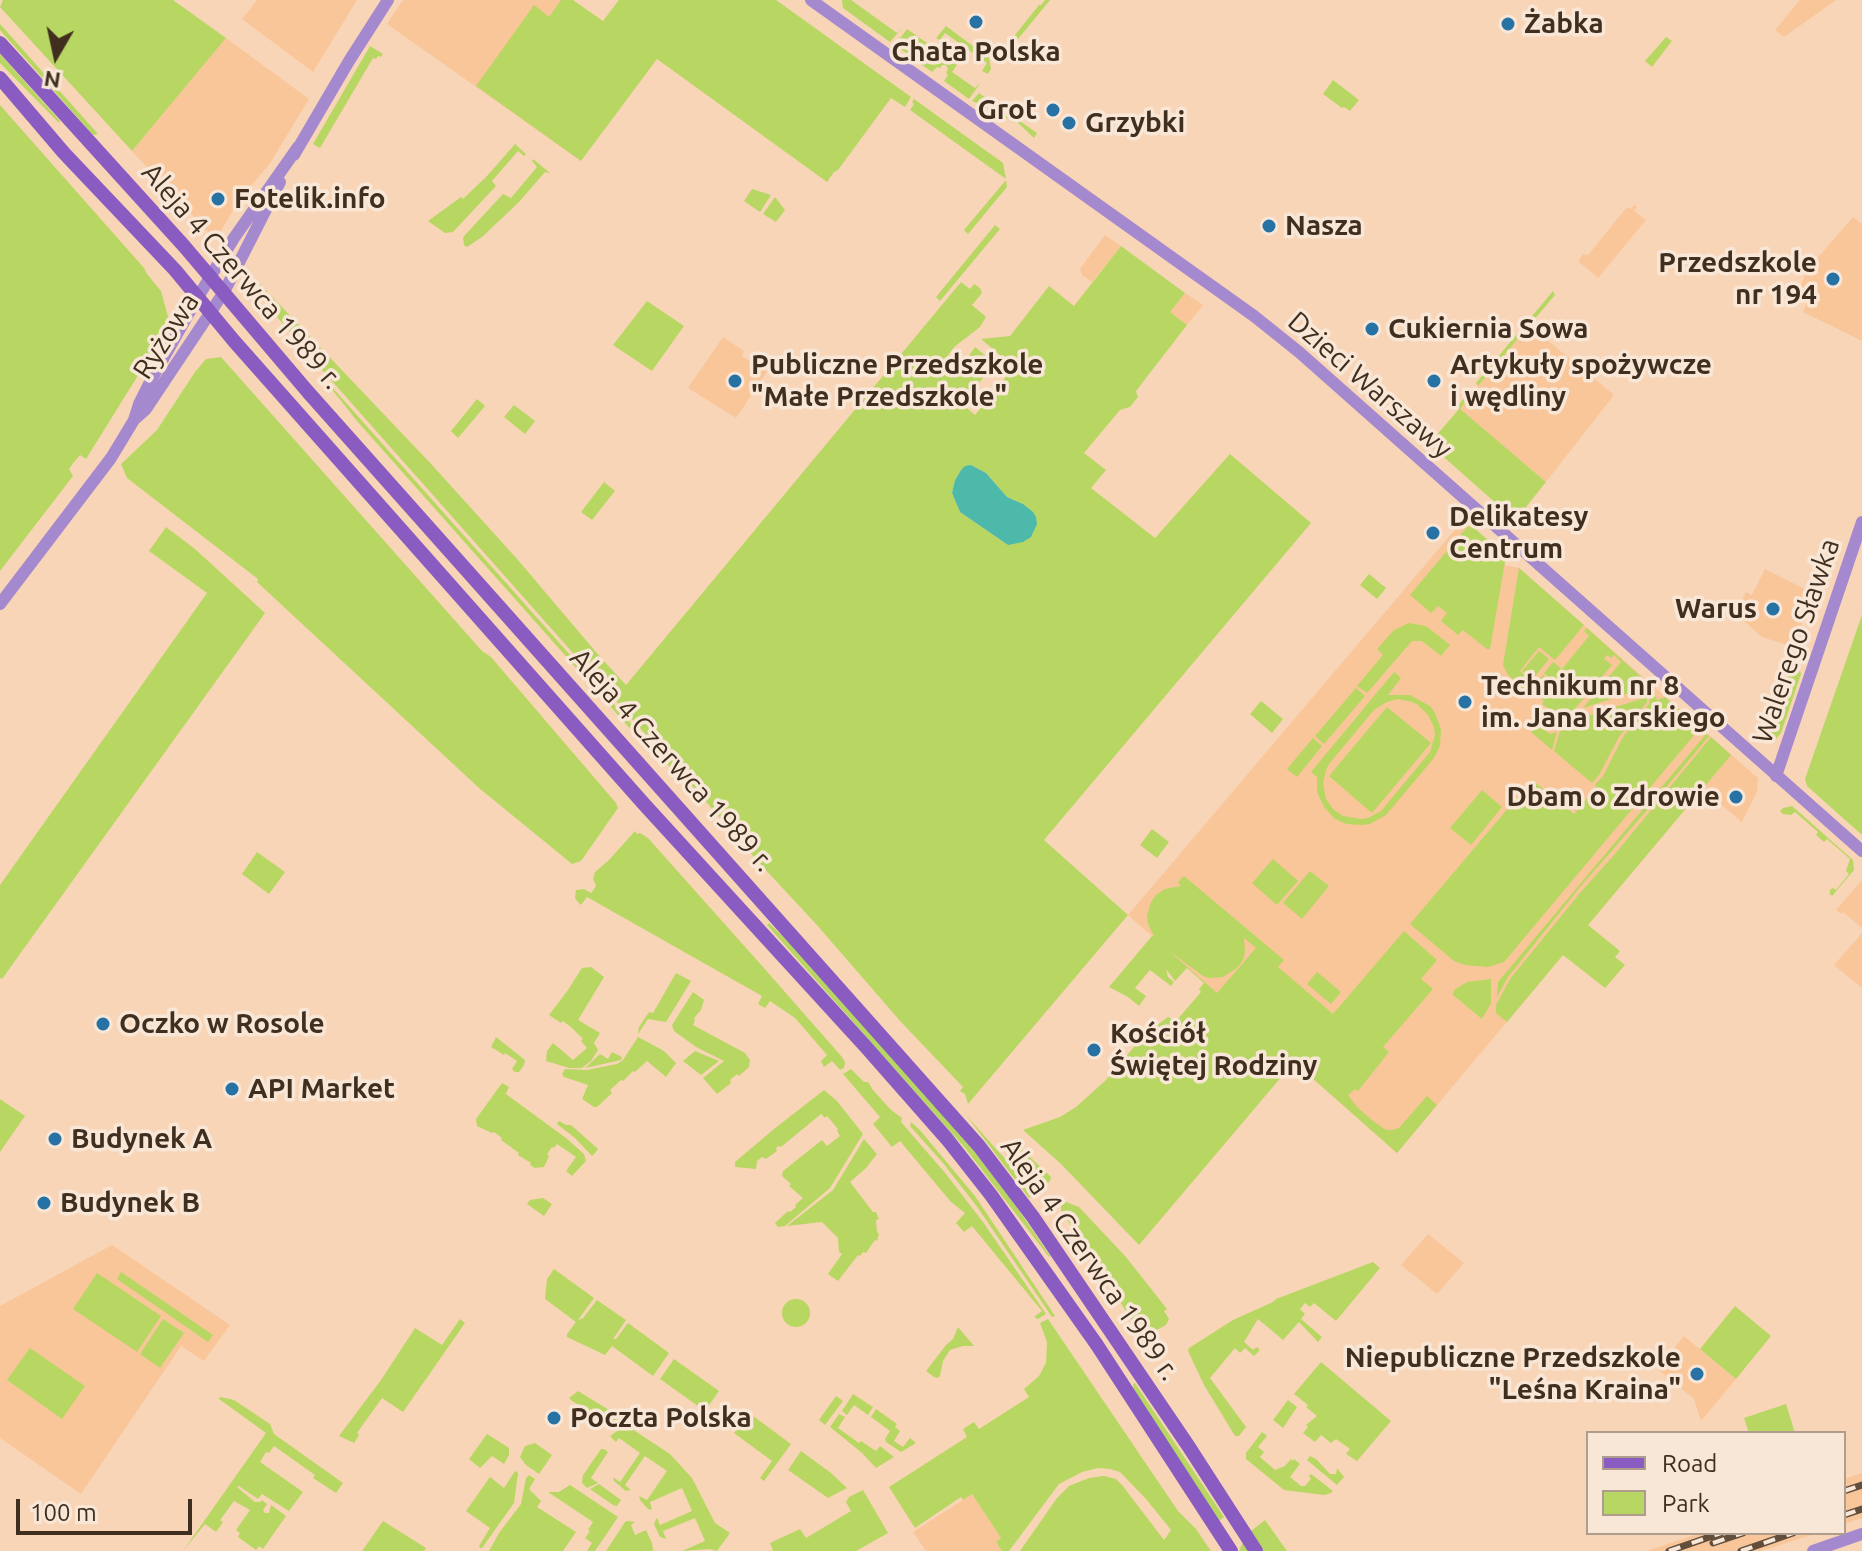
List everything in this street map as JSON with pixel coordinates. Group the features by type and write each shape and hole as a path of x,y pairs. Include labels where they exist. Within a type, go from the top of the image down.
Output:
{"main road":[{"name":"Aleja 4 Czerwca 1989 r.","path":"0,43 979,1146 1033,1217 1256,1551"},
{"name":"Aleja 4 Czerwca 1989 r.","path":"0,78 64,153 170,264 643,803 947,1139 991,1195 1092,1337 1231,1551"}],"street":[{"name":"Ryżowa","path":"0,604 89,487 134,420 146,409 224,292 298,147 388,0"},
{"name":"Dzieci Warszawy","path":"811,0 1281,337 1862,851"},
{"name":"Ryżowa","path":"134,420 150,382 198,297 234,238 298,147"},
{"name":"Walerego Sławka","path":"1776,776 1862,522"},
{"path":"1813,1551 1862,1534"}],"shaded area":[{"path":"257,0 357,0 313,72 242,19"},
{"path":"403,0 573,0 581,161 387,24"},
{"path":"1800,0 1836,0 1784,37 1775,30"},
{"path":"226,38 309,99 269,165 241,197 219,234 210,234 132,151"},
{"path":"1634,205 1637,207 1634,211 1646,220 1598,278 1578,261 1583,254 1588,255 1627,207 1631,209"},
{"name":"Przedszkole nr 194","path":"1853,217 1862,224 1862,341 1803,312 1807,303 1796,298 1807,270"},
{"path":"1105,235 1121,246 1092,282 1082,275 1080,269"},
{"path":"1185,293 1203,305 1187,325 1170,312"},
{"path":"1529,325 1614,395 1546,482 1459,409"},
{"path":"723,337 744,351 742,356 767,372 736,418 688,388"},
{"path":"1464,519 1506,556 1504,565 1519,568 1758,778 1757,792 1742,822 1702,789 1397,1153 1128,915"},
{"path":"1765,569 1813,593 1793,647 1762,637 1735,613 1746,592 1752,595"},
{"path":"1862,880 1862,928 1836,910"},
{"path":"1862,933 1862,988 1834,965"},
{"path":"1428,1234 1464,1263 1437,1294 1401,1265"},
{"path":"112,1245 230,1325 204,1361 181,1346 81,1494 0,1438 0,1306"},
{"name":"Niepubliczne Przedszkole \"Leśna Kraina\"","path":"1684,1336 1736,1379 1701,1421 1694,1399 1658,1369"},
{"path":"1862,1473 1862,1518 1846,1523 1846,1478"},
{"path":"972,1494 1001,1538 996,1542 1002,1551 926,1551 913,1532"},
{"path":"1694,1535 1812,1535 1761,1551 1647,1551"}],"green space":[{"path":"3,0 173,0 226,38 132,151 0,7"},
{"path":"561,0 573,0 603,21 619,0 776,0 911,97 905,107 891,98 827,182 657,59 581,161 476,86 534,5 549,17"},
{"path":"842,0 851,0 897,33 903,27 890,42 843,8"},
{"path":"1045,0 1050,0 1000,61 999,55"},
{"path":"0,24 98,134 93,135 0,30"},
{"path":"946,26 989,58 991,69 988,74 982,71 987,63 945,33 940,40 936,38"},
{"path":"907,29 927,43 915,59 895,45"},
{"path":"1666,37 1672,41 1652,67 1645,61"},
{"path":"370,46 383,54 373,58 320,148 313,144"},
{"path":"931,46 934,48 929,56 939,63 944,56 957,65 952,72 975,88 981,82 969,99 944,81 948,75 946,65 932,72 918,62"},
{"path":"0,54 60,121 59,123 0,63"},
{"path":"1333,80 1359,100 1350,111 1323,94"},
{"path":"979,93 1037,133 1034,138 1016,121 1014,123 972,101"},
{"path":"914,99 1003,163 1006,179 910,110"},
{"path":"0,105 144,268 161,291 170,324 86,459 80,455 74,462 69,469 73,476 0,571"},
{"path":"515,144 526,154 524,156 518,151 492,181 496,186 453,232 445,233 428,221 461,197 463,199"},
{"path":"533,159 550,173 545,172 482,237 467,247 464,245 465,235 503,194 511,198 537,167"},
{"path":"1006,180 1007,187 968,234 964,230"},
{"path":"752,189 771,195 760,212 744,201"},
{"path":"775,197 785,210 776,222 763,214"},
{"path":"995,225 1000,229 940,301 936,297"},
{"path":"1121,246 1185,293 1170,312 1187,325 1136,391 1138,397 1130,407 1120,410 1084,453 1106,470 1091,488 1155,538 1230,454 1311,523 1044,840 1128,915 968,1104 965,1094 960,1091 963,1087 762,866 679,768 674,763 670,767 664,760 665,756 590,672 603,660 626,685 961,282 970,289 974,284 980,288 982,293 972,305 986,317 980,327 954,347 946,365 955,373 962,370 975,347 995,363 962,404 975,415 1014,367 981,339 1010,336 1049,286 1074,306","holes":["971,465 986,473 1007,497 1023,504 1008,545 960,512 952,493 961,470"]},
{"path":"260,284 518,560 601,658 588,670 323,371 261,298"},
{"path":"1553,291 1555,295 1478,386 1476,383"},
{"path":"647,301 684,326 652,371 613,345"},
{"path":"221,357 482,651 491,657 616,803 618,808 581,861 572,864 479,788 257,582 258,579 127,478 121,464 157,430 206,359"},
{"path":"331,386 650,747 642,742 357,421"},
{"path":"1471,389 1475,390 1460,409 1546,482 1526,507 1535,514 1524,525 1429,444 1459,409 1457,407"},
{"path":"477,399 485,406 458,438 451,431"},
{"path":"514,405 535,421 525,434 504,417"},
{"path":"604,482 615,491 592,520 581,512"},
{"path":"1472,526 1506,556 1490,649 1463,630 1458,635 1441,621 1447,613 1438,606 1431,613 1410,595 1467,527"},
{"path":"166,527 195,549 265,613 2,979 0,885 207,593 149,551"},
{"path":"1519,568 1584,625 1555,660 1539,647 1520,671 1533,683 1526,691 1508,675 1503,665"},
{"path":"1369,574 1386,588 1377,599 1360,585"},
{"path":"1862,615 1862,835 1807,786 1805,779"},
{"path":"1409,623 1426,626 1450,645 1441,656 1422,641 1412,641 1367,693 1357,686 1383,655 1377,649 1394,630"},
{"path":"1587,628 1651,686 1583,708 1621,662 1614,655 1611,658 1607,655 1604,659 1612,665 1573,711 1556,714 1542,704 1544,701 1531,689 1543,675 1557,686 1544,673 1553,662 1562,669 1589,636 1584,631"},
{"path":"1539,651 1549,659 1533,679 1522,671"},
{"path":"1791,667 1801,674 1781,733 1775,740 1766,736 1766,731"},
{"path":"1394,672 1401,678 1388,695 1410,695 1430,706 1435,713 1441,729 1440,746 1434,758 1386,815 1370,824 1346,824 1335,819 1324,807 1317,792 1317,777 1311,772","holes":["1398,699 1412,702 1428,715 1434,727 1430,752 1381,811 1361,819 1343,816 1326,799 1323,783 1329,764 1374,710"]},
{"path":"1356,688 1365,696 1324,744 1315,736"},
{"path":"1654,694 1657,700 1665,697 1700,728 1504,962 1488,967 1454,961 1410,924 1532,780 1574,814 1596,787 1623,737"},
{"path":"1647,697 1647,702 1619,737 1592,783 1554,751 1560,731 1577,725 1584,717"},
{"path":"1261,701 1283,719 1272,733 1250,714"},
{"path":"1387,707 1431,743 1372,813 1329,776"},
{"path":"1534,721 1550,734 1557,732 1552,750 1531,732"},
{"path":"1706,734 1709,736 1508,977 1497,997 1498,982"},
{"path":"1711,737 1731,755 1588,925 1620,951 1615,957 1625,965 1605,988 1563,955 1507,1022 1496,1013 1496,1005 1510,979"},
{"path":"1313,738 1322,746 1297,777 1287,769"},
{"path":"1482,790 1502,807 1471,845 1450,828"},
{"path":"1792,806 1853,860 1854,870 1832,896 1830,890 1836,890 1849,874 1846,871 1850,859 1827,839 1824,842 1816,835 1818,832 1795,812 1791,815 1780,811"},
{"path":"1152,829 1169,842 1157,858 1140,845"},
{"path":"635,831 648,838 763,967 842,1057 844,1068 840,1070 832,1061 824,1067 821,1061 827,1055 795,1018 770,1001 765,1008 758,1004 762,996 587,897 581,905 577,901 576,890 584,889 591,893 596,886 593,879 595,872"},
{"path":"257,852 285,872 269,894 242,874"},
{"path":"1273,859 1298,881 1277,905 1252,883"},
{"path":"1310,871 1329,886 1302,919 1283,903"},
{"path":"1184,876 1284,960 1278,967 1333,1014 1404,931 1437,960 1421,979 1433,989 1383,1047 1389,1052 1358,1091 1355,1089 1348,1095 1357,1107 1386,1130 1399,1128 1427,1096 1437,1105 1397,1153 1294,1062 1139,1245 1061,1164 1023,1130 1060,1117 1076,1107 1106,1080 1144,1035 1168,1017 1176,1021 1201,992 1199,989 1204,983 1187,968 1175,981 1166,969 1168,977 1174,982 1171,986 1150,970 1135,988 1146,996 1139,1006 1109,987 1154,936 1147,916 1151,902 1165,889 1181,886 1178,882","holes":["1244,938 1256,948 1217,993 1169,951 1209,978 1223,977 1237,968 1245,952"]},
{"path":"769,923 803,956 968,1143 1012,1200 1049,1257 965,1148 767,925"},
{"path":"591,967 604,977 578,1020 600,1033 594,1043 598,1050 582,1068 569,1068 546,1061 547,1051 553,1043 573,1060 587,1048 572,1028 549,1015 582,968"},
{"path":"1317,972 1341,992 1331,1004 1307,984"},
{"path":"676,973 691,981 666,1022 648,1019 638,1034 639,1027 649,1012 653,1013"},
{"path":"1491,979 1491,1003 1482,1019 1453,995 1454,990 1467,982"},
{"path":"693,992 704,1000 693,1025 745,1053 750,1060 749,1067 717,1094 703,1078 724,1061 696,1047 674,1031 672,1025"},
{"path":"496,1037 525,1060 519,1072 512,1069 517,1061 491,1047"},
{"path":"638,1037 664,1051 676,1063 666,1077 647,1061 621,1080 610,1090 612,1093 594,1107 582,1099 588,1085 562,1074 565,1069 587,1070 617,1064"},
{"path":"695,1051 719,1061 701,1075 683,1061"},
{"path":"612,1052 622,1057 621,1060 585,1068 600,1054 608,1059"},
{"path":"851,1069 864,1082 868,1082 891,1110 902,1118 901,1122 983,1222 1046,1314 1038,1319 1034,1317 1042,1311 972,1226 964,1232 956,1223 965,1213 951,1202 900,1141 892,1147 873,1124 880,1117 843,1074"},
{"path":"502,1083 509,1087 506,1094 584,1154 586,1161 572,1176 566,1171 576,1157 557,1144 547,1154 544,1167 535,1168 494,1132 477,1126 476,1119"},
{"path":"824,1090 837,1101 863,1134 830,1188 785,1226 778,1227 775,1223 803,1198 789,1186 791,1184 782,1176 783,1171 822,1140 827,1146 840,1136 838,1129 827,1116 825,1118 821,1114 781,1147 778,1146 777,1151 757,1161 756,1169 735,1167 735,1162"},
{"path":"0,1099 25,1116 0,1152"},
{"path":"966,1115 997,1150 1037,1193 1029,1198"},
{"path":"559,1121 571,1125 598,1149 595,1153 592,1156 557,1124"},
{"path":"911,1122 975,1196 1055,1316 1052,1317 978,1208 910,1126"},
{"path":"864,1139 877,1154 850,1182 876,1212 879,1234 877,1241 866,1253 858,1255 838,1281 828,1274 842,1254 839,1252 838,1238 822,1222 787,1226 833,1190"},
{"path":"1014,1142 1051,1177 1046,1185 1041,1185 1006,1148"},
{"path":"543,1198 552,1204 544,1216 527,1204 530,1200"},
{"path":"1066,1202 1079,1207 1126,1257 1167,1309 1164,1311 1169,1319 1166,1325 1145,1333 1131,1319 1061,1210 1061,1204"},
{"path":"1373,1262 1380,1268 1336,1321 1314,1303 1310,1307 1305,1303 1300,1309 1305,1314 1301,1319 1322,1337 1318,1342 1299,1322 1283,1340 1258,1319 1244,1342 1253,1350 1257,1347 1260,1350 1254,1356 1245,1348 1240,1353 1235,1348 1210,1378 1246,1427 1239,1436 1235,1436 1204,1385 1189,1348 1233,1320 1276,1299"},
{"path":"554,1269 594,1298 578,1320 597,1300 626,1320 613,1339 628,1323 669,1353 653,1376 612,1346 605,1355 567,1337 576,1322 545,1299 547,1279"},
{"path":"121,1272 213,1335 208,1342 117,1279"},
{"path":"97,1273 161,1316 137,1352 73,1309"},
{"path":"796,1299 806,1303 810,1313 806,1323 796,1327 786,1323 782,1313 786,1303"},
{"path":"1735,1306 1771,1336 1736,1379 1700,1349"},
{"path":"163,1319 184,1333 160,1368 140,1354"},
{"path":"460,1319 465,1323 403,1412 382,1398 357,1433 359,1435 354,1443 339,1436 415,1328 442,1345"},
{"path":"1048,1319 1178,1511 1196,1529 1211,1551 1020,1551 1069,1486 1104,1476 1116,1479 1122,1485 1164,1540 1171,1530 1146,1499 1120,1472 1098,1468 1059,1484 1009,1551 1002,1551 996,1542 1001,1538 972,1494 963,1500 961,1497 915,1528 889,1487 967,1437 963,1429 974,1422 979,1429 1029,1397 1024,1389 1039,1376 1046,1363 1047,1342 1040,1323"},
{"path":"958,1327 974,1346 950,1350 943,1361 940,1376 934,1377 926,1371 953,1339"},
{"path":"30,1348 85,1386 62,1419 7,1380"},
{"path":"674,1359 719,1391 705,1411 660,1379"},
{"path":"1321,1362 1391,1421 1357,1461 1346,1454 1350,1449 1336,1439 1331,1443 1321,1435 1315,1442 1303,1433 1308,1427 1306,1425 1317,1416 1294,1394"},
{"path":"1135,1383 1224,1517 1219,1521 1134,1391"},
{"path":"578,1391 622,1418 614,1429 569,1398"},
{"path":"853,1394 873,1407 868,1415 854,1405 847,1415 842,1411"},
{"path":"836,1396 843,1401 825,1425 819,1420"},
{"path":"220,1397 234,1400 270,1424 274,1434 343,1483 336,1493 274,1446 260,1462 303,1492 289,1511 262,1494 258,1499 237,1487 255,1502 262,1500 267,1504 263,1510 265,1513 269,1513 271,1505 286,1516 263,1549 259,1546 256,1550 238,1537 240,1533 236,1530 250,1510 234,1501 220,1520 223,1522 216,1532 205,1524 183,1551 266,1433"},
{"path":"1288,1400 1297,1407 1283,1428 1273,1420"},
{"path":"1786,1404 1794,1431 1748,1431 1744,1418"},
{"path":"876,1409 897,1424 895,1427 900,1431 894,1441 903,1447 910,1438 916,1443 901,1452 886,1442 890,1431 871,1417"},
{"path":"749,1413 791,1444 764,1481 760,1478 772,1461 734,1433"},
{"path":"839,1414 845,1417 838,1428 859,1443 861,1441 876,1451 880,1446 894,1457 876,1468 830,1427"},
{"path":"626,1425 670,1454 692,1478 715,1523 730,1533 717,1551 682,1551 705,1541 695,1518 663,1531 666,1539 660,1537 654,1524 657,1518 660,1525 692,1511 682,1488 650,1502 652,1510 640,1500 639,1496 647,1500 667,1471 645,1456 625,1485 631,1490 626,1491 614,1481 613,1477 620,1482 640,1453 619,1438 616,1442 610,1436"},
{"path":"1262,1432 1267,1436 1258,1447 1264,1452 1260,1457 1275,1470 1294,1459 1300,1464 1290,1477 1305,1486 1311,1474 1333,1491 1324,1495 1284,1490 1246,1459 1246,1453"},
{"path":"487,1434 509,1448 509,1455 504,1464 492,1456 480,1468 469,1459"},
{"path":"535,1443 552,1455 539,1474 520,1457 525,1446"},
{"path":"601,1449 608,1452 591,1478 598,1483 587,1488 582,1483 583,1475"},
{"path":"801,1451 847,1488 828,1498 788,1470"},
{"path":"1310,1456 1330,1474 1336,1474 1337,1468 1344,1477 1337,1485 1307,1460"},
{"path":"515,1471 518,1473 514,1503 480,1548 490,1528 466,1511 490,1477 504,1488"},
{"path":"529,1475 535,1479 529,1489 541,1501 537,1507 576,1532 563,1551 489,1551 521,1504"},
{"path":"599,1484 621,1500 617,1506 590,1489"},
{"path":"570,1485 618,1517 595,1551 587,1551 592,1543 585,1538 593,1522 548,1492 559,1492"},
{"path":"863,1490 888,1533 856,1551 773,1551 770,1543 800,1529 806,1538 851,1511 846,1502"},
{"path":"1265,1520 1287,1551 1239,1551 1251,1531"},
{"path":"383,1521 426,1548 424,1551 362,1551"},
{"path":"628,1521 635,1522 631,1525 635,1535 646,1530 653,1551 606,1551"}],"water":[{"path":"971,465 986,473 1007,497 1033,512 1037,524 1031,537 1008,545 960,512 952,493 955,480 965,466"}],"railway":[{"path":"1846,1490 1862,1485"},
{"path":"1846,1514 1862,1509"},
{"path":"1669,1551 1715,1535"},
{"path":"1713,1543 1737,1535"},
{"path":"1741,1551 1787,1535"}],"place":[{"name":"Chata Polska","path":"976,22"},
{"name":"Żabka","path":"1508,24"},
{"name":"Grot","path":"1053,110"},
{"name":"Grzybki","path":"1069,123"},
{"name":"Fotelik.info","path":"218,199"},
{"name":"Nasza","path":"1269,226"},
{"name":"Przedszkole nr 194","path":"1833,279"},
{"name":"Cukiernia Sowa","path":"1372,329"},
{"name":"Publiczne Przedszkole \"Małe Przedszkole\"","path":"735,381"},
{"name":"Artykuły spożywcze i wędliny","path":"1434,381"},
{"name":"Delikatesy Centrum","path":"1433,533"},
{"name":"Warus","path":"1773,609"},
{"name":"Technikum nr 8 im. Jana Karskiego","path":"1465,702"},
{"name":"Dbam o Zdrowie","path":"1736,797"},
{"name":"Oczko w Rosole","path":"103,1024"},
{"name":"Kościół Świętej Rodziny","path":"1094,1050"},
{"name":"API Market","path":"232,1089"},
{"name":"Budynek A","path":"55,1139"},
{"name":"Budynek B","path":"44,1203"},
{"name":"Niepubliczne Przedszkole \"Leśna Kraina\"","path":"1697,1374"},
{"name":"Poczta Polska","path":"554,1418"}]}
